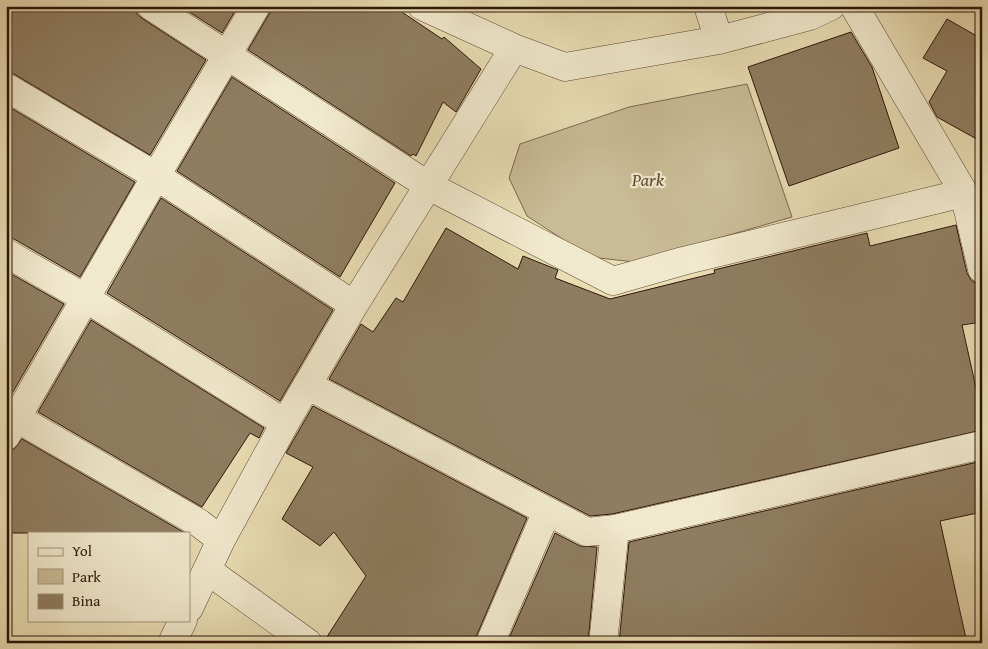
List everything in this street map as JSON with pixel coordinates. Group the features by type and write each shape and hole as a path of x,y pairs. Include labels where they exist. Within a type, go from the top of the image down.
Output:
{"street":[{"path":"151,6 429,186 613,281 683,261 964,193"},
{"path":"221,540 199,523 10,422 256,6"},
{"path":"422,6 514,48 565,67 719,40 810,16 830,6"},
{"path":"708,6 719,40"},
{"path":"854,6 964,193 982,269"},
{"path":"190,606 221,540 307,385 354,305 514,48"},
{"path":"6,86 156,176 354,305"},
{"path":"6,253 85,298 285,423"},
{"path":"307,385 587,532 615,529 982,446"},
{"path":"490,643 547,512"},
{"path":"603,643 615,529"},
{"path":"207,570 308,643"},
{"path":"172,643 182,622"}],"green space":[{"name":"Park","path":"747,84 792,217 635,262 590,257 527,216 509,178 520,144 629,107"}],"building":[{"path":"6,6 136,6 137,14 143,19 206,60 150,155 6,71"},
{"path":"180,6 238,6 222,33"},
{"path":"272,6 393,6 442,39 444,37 481,69 456,112 443,102 416,156 413,154 411,156 248,50"},
{"path":"947,19 982,39 982,142 937,117 929,102 947,71 923,58"},
{"path":"851,32 872,67 899,148 789,186 748,67"},
{"path":"232,77 395,183 340,277 177,171"},
{"path":"6,105 135,182 80,277 14,239 6,237"},
{"path":"161,198 333,310 280,401 107,293"},
{"path":"956,225 967,273 971,280 977,284 982,284 982,322 962,325 982,415 982,430 612,514 590,516 329,379 361,324 373,332 396,298 403,302 446,228 518,269 523,256 558,270 555,278 610,299 715,273 714,270 867,233 870,246"},
{"path":"6,271 64,304 10,397 6,396"},
{"path":"91,320 264,428 259,438 250,433 202,507 38,412"},
{"path":"313,406 527,518 475,643 323,643 366,576 334,532 320,546 282,519 313,467 286,453"},
{"path":"22,439 183,532 6,533 6,452 14,449"},
{"path":"982,461 982,512 940,521 967,643 619,643 629,542"},
{"path":"555,533 580,546 597,547 588,643 507,643"}]}
